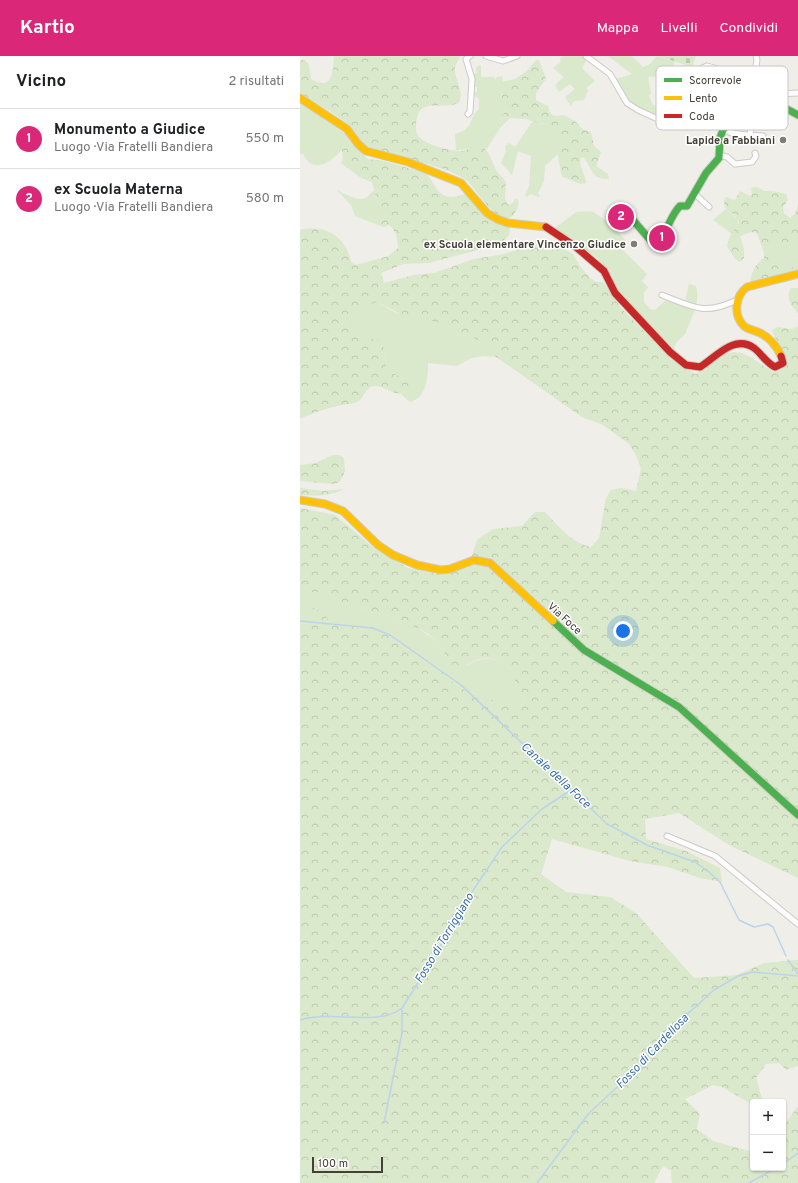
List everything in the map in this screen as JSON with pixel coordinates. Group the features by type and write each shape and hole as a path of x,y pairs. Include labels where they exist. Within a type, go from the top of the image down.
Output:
{"street":[{"path":"468,114 470,112 472,79 466,59 470,56"},
{"path":"486,56 503,61 517,56"},
{"path":"586,56 610,74 627,103 656,118"},
{"path":"756,56 756,66"},
{"path":"788,93 798,93"},
{"path":"300,98 347,128 358,144 366,151 408,162 461,183 467,188 487,213 497,219 508,223 538,225 555,232 604,270 615,293 666,348 686,365 700,367 723,349 742,344 756,349 771,366 778,367 783,363 780,353 770,340 764,335 744,326 741,323 737,300 741,290 747,287 798,274"},
{"path":"788,109 798,115"},
{"path":"633,220 651,241 655,242 667,230 672,215 680,206 687,206 706,174 719,158 720,138 723,130 744,136 763,136"},
{"path":"750,135 751,130"},
{"path":"719,155 727,158 735,164 752,162 756,156 755,153"},
{"path":"695,194 709,207"},
{"path":"662,295 697,309 714,308 737,300"},
{"name":"Via Foce","path":"300,500 321,503 340,509 385,551 425,568 449,569 474,558 483,559 490,563 584,650 628,675 678,707 772,794 798,815"},
{"path":"667,836 715,856 798,924"}],"green space":[{"path":"334,56 460,56 455,69 461,94 459,103 424,108 419,112 416,130 422,139 435,146 450,150 462,151 474,146 479,146 485,149 498,173 506,182 505,199 508,205 513,203 515,198 518,200 516,211 510,217 504,218 490,208 466,180 454,173 442,168 388,154 363,143 347,124 300,93 300,60 305,60 309,65 311,79 324,83 328,81 332,73"},
{"path":"563,56 582,56 587,59 582,68 595,81 586,88 588,90 584,100 574,101 571,106 565,97 575,89 570,84 559,92 555,85 564,77 553,68 561,62 560,59"},
{"path":"608,56 632,56 643,67 650,64 657,56 675,62 672,66 656,66 656,76 648,77 651,94 649,95 653,105 656,106 656,117 643,111 630,102 620,88 616,79 632,74"},
{"path":"658,56 696,56 692,66"},
{"path":"536,60 539,60 546,79 536,93 536,100 548,106 551,114 555,116 566,116 576,122 582,129 591,132 594,146 601,152 596,166 608,174 609,179 603,179 595,175 583,157 581,158 580,162 586,183 577,183 562,177 557,152 560,138 557,130 546,124 527,119 510,118 500,128 497,127 499,119 506,111 501,101 502,95 498,85 500,82 515,79 527,71"},
{"path":"481,65 481,77 495,77 495,80 497,77 502,76 503,82 500,82 501,101 506,111 499,119 497,127 500,128 486,150 475,147 456,150 455,134 466,129 473,116 479,109 479,99 475,96 473,97 474,92 477,92 477,87 474,86 473,74 477,73 476,67"},
{"path":"300,102 348,136 350,142 326,163 314,165 308,161 303,154 300,154"},
{"path":"532,122 545,124 554,128 557,130 560,139 557,155 545,166 544,181 538,193 540,197 530,194 527,197 525,195 529,186 531,156 518,151 512,175 501,163 506,151 505,146 509,143 515,147"},
{"path":"350,142 368,159 384,161 425,173 441,194 452,197 468,194 491,219 510,227 509,235 500,244 429,263 403,264 381,273 384,283 414,275 434,273 474,259 504,254 533,245 553,242 573,254 580,266 590,278 596,282 603,282 621,308 671,359 695,374 722,355 738,352 751,357 773,372 780,370 784,367 785,362 772,330 778,327 792,329 798,326 798,878 729,845 679,813 645,819 646,839 686,851 720,868 722,882 700,878 668,867 630,861 552,839 541,874 566,892 610,897 636,913 694,978 737,975 764,963 798,960 798,1066 786,1070 779,1063 766,1064 756,1078 762,1099 750,1099 750,1103 722,1087 713,1085 685,1099 700,1114 697,1129 713,1141 750,1151 750,1171 786,1171 786,1123 798,1106 798,1183 672,1183 671,1171 663,1166 654,1183 300,1183 300,623 312,624 313,608 323,612 331,624 350,624 361,630 375,627 396,640 411,658 435,665 458,687 501,703 511,702 522,706 524,697 516,686 515,673 502,662 487,658 474,661 459,668 451,664 437,641 427,633 397,618 347,605 336,600 328,592 312,592 300,586 300,508 335,515 375,549 408,568 436,574 468,568 477,540 494,529 522,526 535,512 545,512 572,538 591,547 599,538 606,498 611,490 621,488 636,491 641,469 636,455 628,443 603,425 582,417 496,357 484,343 442,323 403,315 377,302 355,311 350,329 356,336 374,339 383,343 386,367 390,372 408,380 410,386 406,391 398,394 382,387 373,386 368,389 357,402 325,409 300,419 300,230 318,229 333,234 344,245 351,262 356,265 388,256 398,248 396,235 391,227 389,225 384,227 378,225 386,215 384,209 377,200 372,182 361,178 341,163 343,157 342,150"},
{"path":"757,187 764,191 773,191 786,194 788,200 783,207 784,213 790,218 795,214 798,204 798,247 774,245 771,248 775,264 784,269 795,267 795,272 750,284 754,269 764,258 764,253 757,233 751,232 740,236 744,249 744,258 740,262 735,259 727,246 730,236 739,223 738,219 727,209 724,203 725,198 727,197 735,200 740,191 750,196 752,194 751,188"},
{"path":"337,190 355,198 362,199 367,197 375,190 377,200 384,209 386,215 378,225 355,216 351,205"},
{"path":"726,209 737,219 738,222 736,229 732,234 713,220"},
{"path":"591,211 605,220 625,240 622,249 647,274 642,281 648,287 644,293 644,302 650,309 655,310 665,301 683,304 689,284 696,286 697,298 695,310 686,332 676,343 674,350 631,306 617,288 612,275 597,262 599,259 555,228 576,212"},
{"path":"774,245 798,247 798,271 795,272 792,267 784,269 775,264 771,248"},
{"path":"791,288 798,288 798,313 793,307 789,298 789,291"},
{"path":"377,302 394,312 442,323 452,327 484,343 496,357 484,356 471,358 457,366 428,363 427,381 423,392 415,400 410,402 401,394 406,391 408,380 390,372 386,367 385,355 364,339 353,335 349,329 355,311"},
{"path":"333,455 340,455 344,459 345,471 340,482 334,484 300,481 300,465 316,463"},
{"path":"300,488 323,491 345,489 323,495 300,495"},
{"path":"300,586 312,592 328,592 336,600 347,605 397,618 437,641 446,656 467,665 486,659 493,659 505,664 515,673 516,686 524,697 522,706 511,702 501,703 458,687 435,665 411,659 396,640 375,627 361,630 350,624 331,624 323,612 314,608 312,624 300,623"}],"waterway":[{"name":"Canale della Foce","path":"300,621 373,628 390,635 461,685 607,824 647,845 695,862 709,872 720,882 739,920 754,927 768,924 773,927 786,956"},
{"name":"Fosso di Torriggiano","path":"384,1123 402,1033 402,1008 439,950 446,931 502,847 542,809 571,790"},
{"name":"Canale della Foce","path":"788,960 798,974"},
{"name":"Fosso di Cardellosa","path":"537,1183 589,1113 638,1068 671,1029 714,990 738,976 752,972 798,976"},
{"path":"300,1020 312,1017 368,1018 392,1014 402,1008"},
{"path":"786,1162 798,1153"},
{"path":"749,1183 771,1171"}],"traffic: fast":[{"path":"788,110 798,115"},
{"path":"633,220 651,241 655,242 659,239 666,230 676,210 680,206 687,206 706,173 719,158 720,138 723,130"},
{"path":"553,621 584,650 679,707 798,815"}],"traffic: slow":[{"path":"300,98 347,129 358,144 366,151 408,162 461,183 487,213 497,219 508,223 546,227"},
{"path":"781,356 775,345 769,339 758,332 748,329 740,322 737,311 738,300 740,295 747,287 798,274"},
{"path":"300,500 325,504 343,511 378,545 393,555 417,565 441,570 450,569 474,560 490,563 553,621"}],"traffic: jam":[{"path":"546,227 576,247 604,271 615,293 670,352 686,365 700,367 726,348 739,344 747,344 754,348 775,367 783,363 781,356"}],"place":[{"name":"Lapide a Fabbiani","path":"783,140"},
{"name":"ex Scuola Materna","path":"621,217"},
{"name":"Monumento a Giudice","path":"662,238"},
{"name":"ex Scuola elementare Vincenzo Giudice","path":"634,244"}]}
